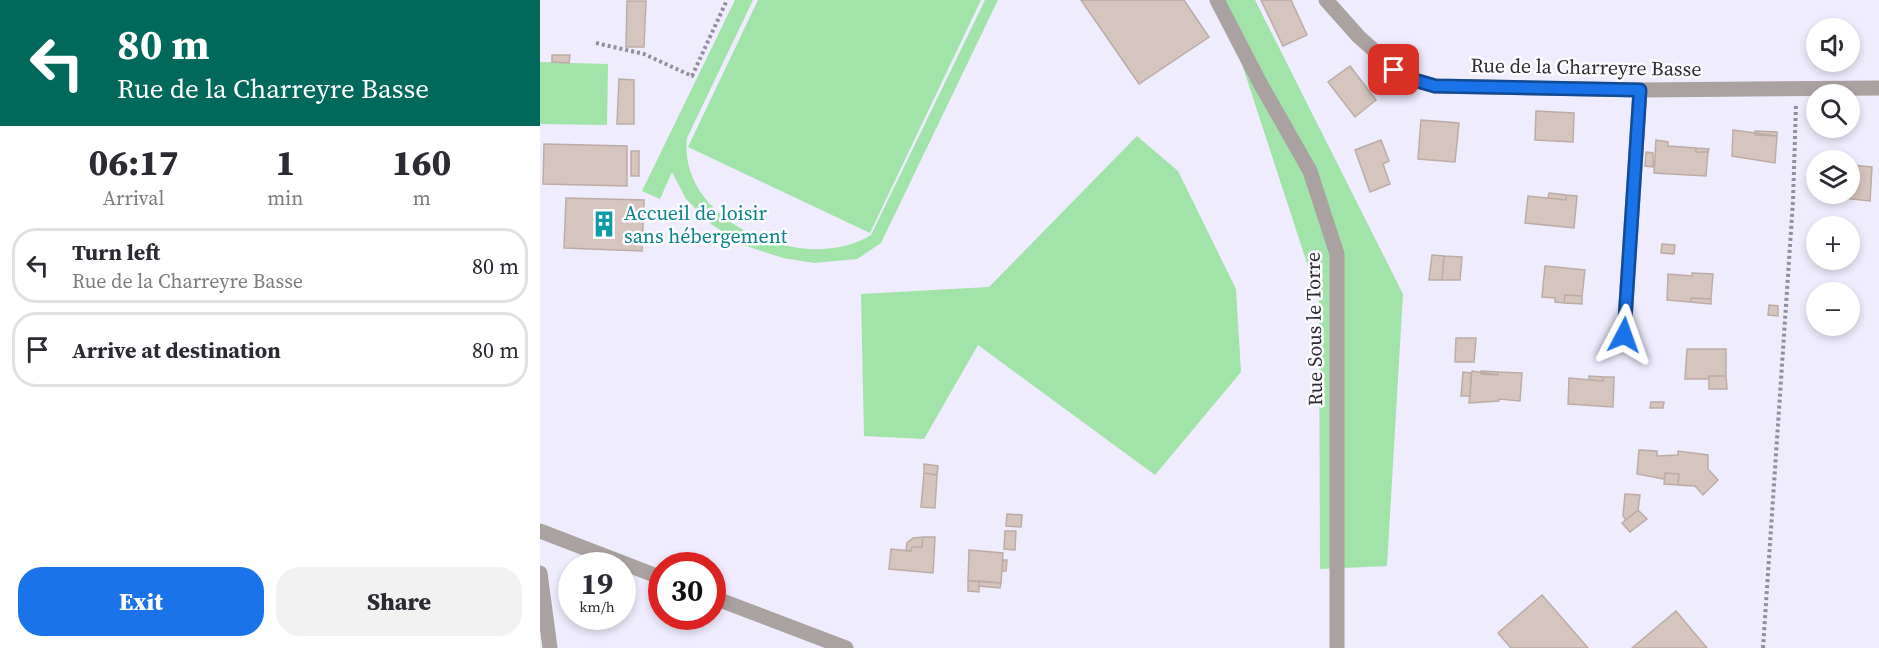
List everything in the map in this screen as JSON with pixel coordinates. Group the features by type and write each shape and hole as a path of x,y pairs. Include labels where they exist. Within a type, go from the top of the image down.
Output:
{"street":[{"name":"Rue Sous le Torre","path":"1217,0 1260,83 1310,171 1337,254 1337,648"},
{"name":"Rue de la Charreyre Basse","path":"1326,0 1385,62 1404,77 1435,86 1640,90 1879,88"},
{"path":"1624,335 1640,90"},
{"path":"540,531 648,573"},
{"path":"540,573 550,648"},
{"path":"726,602 846,648"}],"path":[{"path":"596,43 644,54 692,76 727,0"},
{"path":"1763,648 1793,201 1797,88"}],"green space":[{"path":"735,0 753,0 687,138 689,168 702,195 724,217 751,234 782,245 813,249 844,246 871,235 985,0 998,0 881,243 857,259 814,263 783,258 743,245 711,224 686,199 672,172 660,199 642,191"},
{"path":"758,0 981,0 870,233 688,147"},
{"path":"1221,0 1255,0 1403,294 1387,566 1320,569 1319,300"},
{"path":"540,62 608,64 607,125 540,124"},
{"path":"1137,136 1178,171 1236,289 1241,372 1155,475 978,345 924,439 864,436 861,294 989,287"}],"building":[{"path":"1081,0 1184,0 1209,37 1139,84"},
{"path":"1261,0 1291,0 1307,35 1283,46"},
{"path":"627,1 646,1 644,47 626,47"},
{"path":"552,55 570,55 569,63 552,62"},
{"path":"1350,66 1376,100 1355,117 1328,82"},
{"path":"619,79 634,80 634,124 617,124"},
{"path":"1536,111 1574,113 1573,142 1535,140"},
{"path":"1421,120 1459,123 1455,162 1418,159"},
{"path":"1733,130 1777,136 1775,163 1732,156"},
{"path":"1755,131 1777,132 1777,136 1755,135"},
{"path":"1381,140 1389,161 1383,164 1390,184 1370,192 1355,150"},
{"path":"1656,140 1668,142 1668,146 1696,148 1696,152 1708,152 1706,176 1654,173"},
{"path":"544,144 627,146 627,186 543,184"},
{"path":"1696,148 1709,149 1708,152 1696,152"},
{"path":"631,151 639,151 639,176 631,176"},
{"path":"1646,152 1653,153 1653,167 1645,166"},
{"path":"1860,166 1872,167 1870,201 1860,200"},
{"path":"1549,193 1566,195 1566,200 1548,198"},
{"path":"1566,195 1577,196 1574,228 1525,223 1528,196 1566,200"},
{"name":"Accueil de loisir sans hébergement","path":"566,198 644,200 642,251 564,248"},
{"path":"1662,244 1675,245 1674,254 1661,253"},
{"path":"1432,255 1444,256 1442,280 1429,280"},
{"path":"1444,256 1462,257 1460,280 1442,280"},
{"path":"1545,266 1585,270 1582,296 1565,295 1564,303 1555,302 1555,298 1542,297"},
{"path":"1692,273 1713,274 1711,299 1691,298 1690,302 1667,300 1668,274 1692,276"},
{"path":"1565,295 1582,296 1582,304 1564,303"},
{"path":"1691,298 1711,299 1711,304 1690,302"},
{"path":"1769,305 1778,306 1778,316 1768,315"},
{"path":"1456,338 1476,338 1474,362 1455,362"},
{"path":"1687,349 1726,349 1726,376 1685,379"},
{"path":"1472,371 1498,375 1498,372 1522,373 1520,401 1499,399 1499,401 1469,403"},
{"path":"1481,371 1498,372 1498,375 1481,374"},
{"path":"1463,372 1471,373 1470,396 1461,396"},
{"path":"1589,376 1603,377 1603,381 1589,380"},
{"path":"1709,376 1726,376 1727,389 1709,389"},
{"path":"1603,377 1614,377 1613,407 1568,404 1569,378 1603,381"},
{"path":"1651,402 1664,402 1663,408 1650,408"},
{"path":"1639,450 1657,451 1657,456 1678,455 1678,451 1708,455 1708,469 1718,480 1703,495 1695,486 1678,485 1679,474 1665,473 1664,479 1637,474"},
{"path":"924,464 938,466 937,475 924,473"},
{"path":"924,473 937,475 935,508 921,507"},
{"path":"1665,473 1679,474 1678,485 1664,484"},
{"path":"1625,494 1640,495 1638,510 1626,520 1623,516"},
{"path":"1638,510 1647,519 1630,532 1622,523"},
{"path":"1007,514 1022,515 1021,527 1006,526"},
{"path":"1005,531 1016,531 1015,550 1004,549"},
{"path":"923,537 922,547 912,547 911,551 906,551 907,543 913,538"},
{"path":"923,537 935,537 933,573 889,569 891,549 911,551 912,547 922,547"},
{"path":"969,550 1003,553 1001,583 968,581"},
{"path":"1003,560 1007,560 1006,571 1002,571"},
{"path":"968,581 979,581 979,592 968,591"},
{"path":"979,581 1001,583 1000,588 979,586"},
{"path":"1542,595 1588,648 1511,648 1498,633"},
{"path":"1676,611 1707,648 1632,648"}],"place":[{"name":"Accueil de loisir sans hébergement","path":"604,224"}],"route":[{"path":"1394,70 1404,77 1435,86 1640,90 1624,335"}]}
